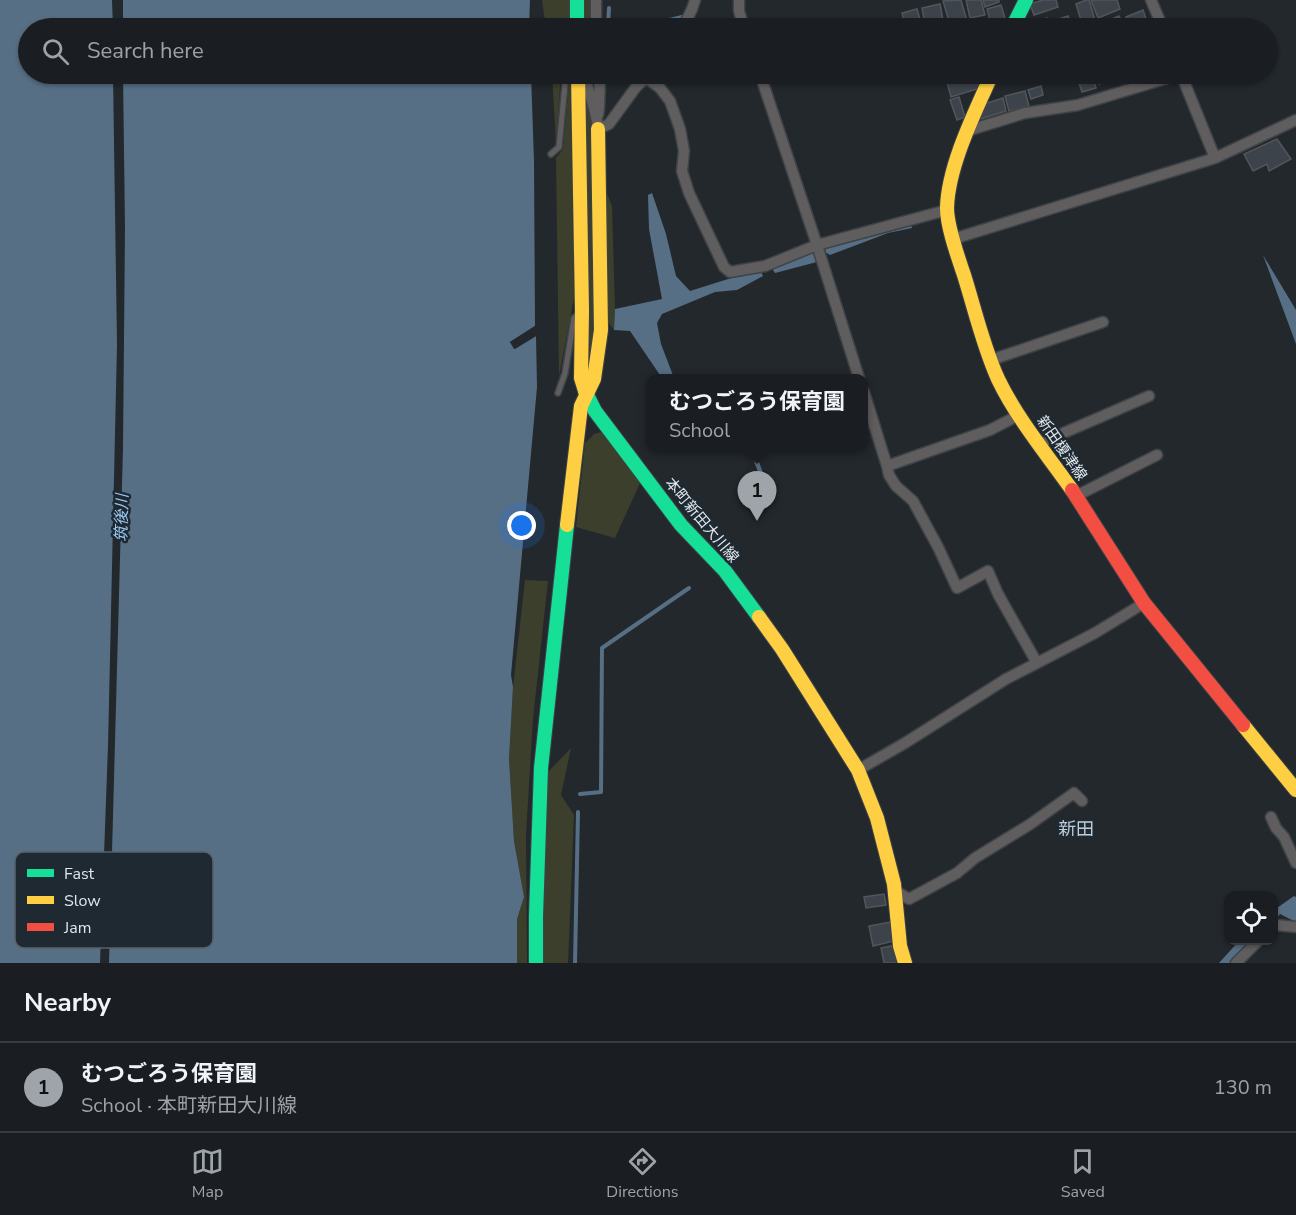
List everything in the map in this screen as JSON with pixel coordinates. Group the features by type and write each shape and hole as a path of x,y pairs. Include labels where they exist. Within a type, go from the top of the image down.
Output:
{"main road":[{"path":"577,0 577,18"},
{"path":"1017,18 1026,0"},
{"name":"本町新田大川線","path":"580,84 581,378 586,395 595,411 681,525 725,571 782,650 858,770 877,818 894,884 900,946 905,963"},
{"name":"新田榎津線","path":"988,84 967,130 954,170 947,210 953,239 999,381 1019,415 1076,496 1144,603 1296,790"},
{"path":"536,963 541,768 546,714 579,419 581,406 594,379 601,330 598,123"}],"street":[{"path":"596,0 596,18"},
{"path":"688,18 695,0"},
{"path":"739,0 742,18"},
{"path":"1151,0 1159,18"},
{"path":"587,84 598,123 603,128 609,124 639,84"},
{"path":"598,123 600,84"},
{"path":"656,84 670,100 680,129 684,151 682,171 689,193 724,267 730,272 765,266 817,244 947,210"},
{"path":"763,84 858,374"},
{"path":"967,130 1024,113 1078,105 1148,84"},
{"path":"1185,84 1215,158"},
{"path":"953,239 1215,158 1296,120"},
{"path":"991,360 1102,322"},
{"path":"1038,444 1149,396"},
{"path":"868,405 889,475 896,486 913,501 957,588 988,572 998,594 1038,663"},
{"path":"887,466 990,430 1019,415"},
{"path":"1076,496 1157,455"},
{"path":"858,770 1006,679 1095,633 1144,603"},
{"path":"894,890 909,899 957,873 975,858 1029,825 1074,793 1082,801"},
{"path":"1271,817 1276,828 1284,837 1296,863"},
{"path":"1278,925 1296,927"},
{"path":"1236,963 1254,945"}],"lane":[{"path":"551,154 559,147 565,84"},
{"path":"558,393 565,373 574,318 582,310"}],"green space":[{"path":"542,0 572,0 572,18 545,18"},
{"path":"584,0 590,0 590,18 584,18"},
{"path":"553,84 560,84 556,142"},
{"path":"570,84 574,298 559,376 556,158 563,149"},
{"path":"583,85 592,117 595,333 588,377"},
{"path":"602,181 612,206 614,330 605,318"},
{"path":"601,432 641,481 615,538 576,527 585,443 594,434"},
{"path":"525,580 548,581 533,719 526,835 527,963 517,963 517,919 524,897 514,841 509,759 513,687"},
{"path":"571,748 561,795 574,815 568,963 542,963 548,772"}],"water":[{"name":"筑後川","path":"0,0 530,0 529,18 18,18 18,84 531,84 535,326 510,342 515,349 536,336 537,387 511,675 513,687 509,759 514,841 524,897 517,919 517,963 0,963"},
{"path":"652,193 666,234 676,276 690,291 744,274 761,272 763,276 737,290 715,292 662,314 657,323 661,344 672,374 659,374 630,331 614,330 615,309 662,299 649,229 648,195"},
{"path":"909,220 912,228 888,233 830,255 825,252 826,244"},
{"path":"814,250 817,262 775,273 771,267"},
{"path":"1263,255 1296,310 1296,344"},
{"path":"750,452 755,452 766,481 762,483"},
{"path":"1294,896 1296,897 1296,922 1280,914 1278,916 1278,907"},
{"path":"1235,945 1250,945 1232,963 1219,963"}],"pier":[{"path":"112,0 123,0 123,18 113,18"},
{"path":"113,84 123,84 125,228 123,448 112,852 104,852 108,746 117,344"},
{"path":"535,326 535,330 514,343 515,345 536,333 536,336 514,349 510,342"},
{"path":"101,948 109,948 109,963 100,963"}],"building":[{"path":"961,0 966,18 948,18 943,1"},
{"path":"966,0 981,0 985,15 970,18"},
{"path":"983,0 999,0 999,2 985,7"},
{"path":"1043,0 1056,0 1058,7 1034,15 1030,4"},
{"path":"1089,0 1094,18 1080,18 1076,4"},
{"path":"1091,0 1117,0 1120,9 1098,18"},
{"path":"940,4 943,18 924,18 922,8"},
{"path":"1001,5 1005,18 989,18 987,9"},
{"path":"917,9 920,18 903,18 902,13"},
{"path":"1143,10 1146,18 1126,18"},
{"path":"948,84 979,84 977,89 951,97"},
{"path":"1079,84 1095,84 1096,88 1082,92"},
{"path":"1041,86 1043,95 1031,99 1028,90"},
{"path":"1025,91 1029,106 1009,111 1005,96"},
{"path":"959,97 965,117 957,120 950,100"},
{"path":"1003,98 1006,111 980,119 987,103"},
{"path":"1277,139 1291,159 1269,171 1267,164 1253,171 1244,154"},
{"path":"884,894 886,905 866,908 864,897"},
{"path":"890,922 894,941 873,946 869,926"},
{"path":"896,945 900,963 884,963 881,948"}],"waterway":[{"path":"608,18 609,8"},
{"path":"678,18 682,17"},
{"path":"580,794 601,792 602,648 689,588"},
{"path":"575,963 578,812"}],"traffic: fast":[{"path":"577,0 577,18"},
{"path":"1017,18 1026,0"},
{"path":"585,391 595,411 681,525 725,571 759,617"},
{"path":"536,963 541,768 567,525"}],"traffic: slow":[{"path":"578,84 581,378 585,391"},
{"path":"988,84 964,139 952,175 947,208 949,224 984,341 998,379 1023,422 1072,490"},
{"path":"567,525 581,406 594,379 601,330 598,129"},
{"path":"759,617 782,649 858,770 877,818 894,884 900,946 905,963"},
{"path":"1243,725 1296,790"}],"traffic: jam":[{"path":"1072,490 1144,603 1243,725"}],"place":[{"name":"むつごろう保育園","path":"757,521"}],"district":[{"name":"新田","path":"1076,829"}]}
